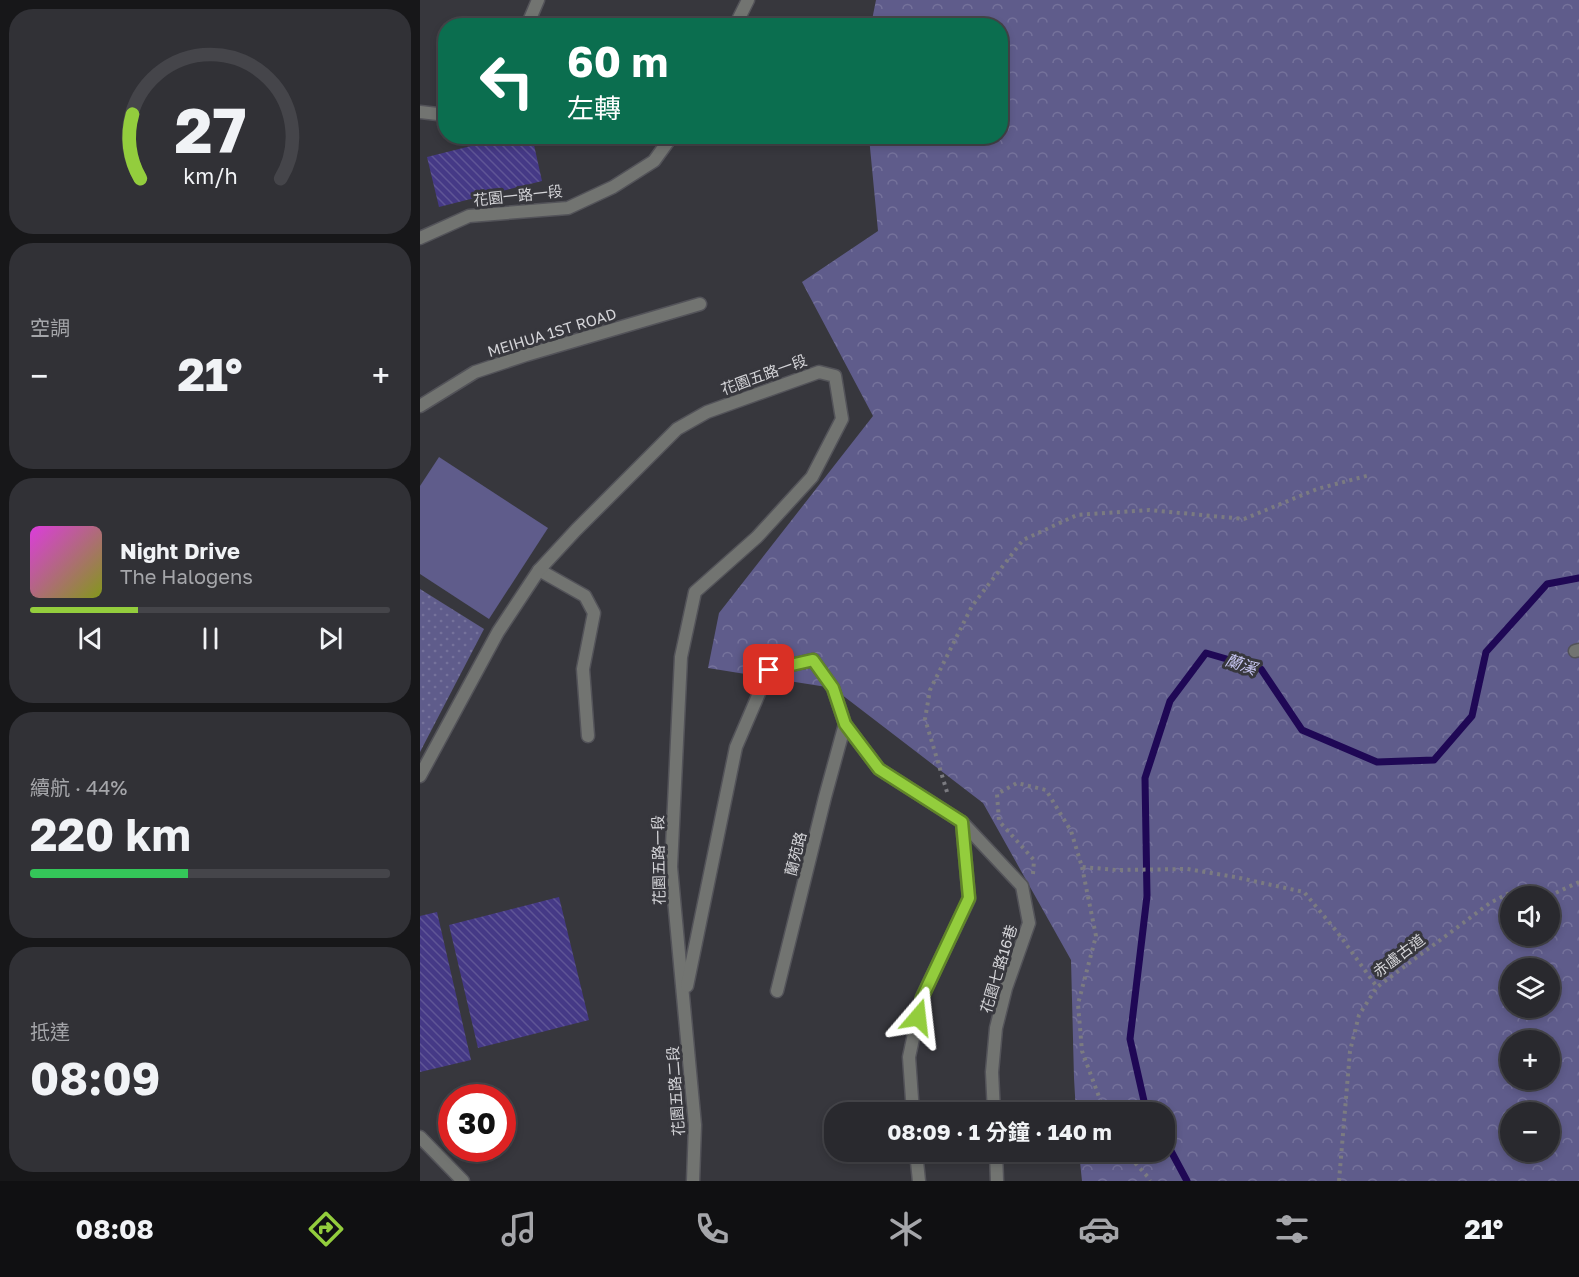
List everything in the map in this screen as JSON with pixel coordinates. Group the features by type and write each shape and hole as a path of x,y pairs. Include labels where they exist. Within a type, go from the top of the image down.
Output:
{"street":[{"path":"530,18 538,0"},
{"path":"739,18 748,0"},
{"path":"420,112 438,114"},
{"name":"花園一路一段","path":"420,238 469,216 567,208 613,187 654,161 666,144"},
{"name":"MEIHUA 1ST ROAD","path":"420,406 475,372 700,304"},
{"name":"花園五路一段","path":"420,776 498,632 539,570 677,429 707,412 819,372 835,376 842,419 812,477 757,537 695,592 681,657 671,867 684,999"},
{"path":"539,570 585,597 594,613 583,669 588,736"},
{"name":"花園七路16巷","path":"684,999 736,747 769,670 813,660 833,688 845,724 879,769 962,822 1022,886 1029,923 1006,988 996,1028 992,1072 993,1102"},
{"name":"蘭苑路","path":"777,991 845,724"},
{"path":"912,1102 909,1058 922,998 969,898 962,822"},
{"name":"花園五路二段","path":"684,999 695,1125 693,1181"},
{"path":"420,1137 463,1181"},
{"path":"917,1162 918,1181"},
{"path":"996,1162 997,1181"}],"path":[{"path":"962,822 945,788 925,719 930,690 972,606 1023,540 1077,515 1149,510 1244,519 1317,489 1370,475"},
{"path":"1032,881 1034,860 999,821 997,794 1017,783 1046,790 1071,831 1082,867 1096,936 1078,1004 1082,1051 1101,1102"},
{"path":"1082,867 1117,870 1187,869 1304,892 1338,933 1377,987"},
{"name":"赤盧古道","path":"1339,1181 1350,1051 1359,1015 1377,987 1499,898 1518,889 1549,896 1579,882"},
{"path":"1134,1162 1150,1181"}],"green space":[{"path":"876,0 1579,0 1579,1181 1082,1181 1080,1162 1175,1162 1175,1102 1075,1102 1071,960 983,803 833,688 708,668 719,613 873,416 802,282 878,231 870,144 1008,144 1008,18 872,18"},
{"path":"439,457 548,528 489,619 420,574 420,486"},
{"path":"420,589 484,629 420,752"}],"building":[{"path":"479,144 534,144 542,181 439,207 427,157"},
{"path":"559,897 589,1020 478,1048 449,925"},
{"path":"437,912 471,1060 420,1072 420,916"}],"waterway":[{"name":"蘭溪","path":"1145,1102 1130,1039 1147,896 1145,778 1170,701 1206,653 1261,669 1302,730 1377,762 1434,760 1472,716 1486,652 1547,584 1579,578"},
{"name":"蘭溪","path":"1175,1159 1187,1181"}],"route":[{"path":"769,670 813,660 833,688 845,724 879,769 962,822 969,898 922,998 918,1017"}]}
